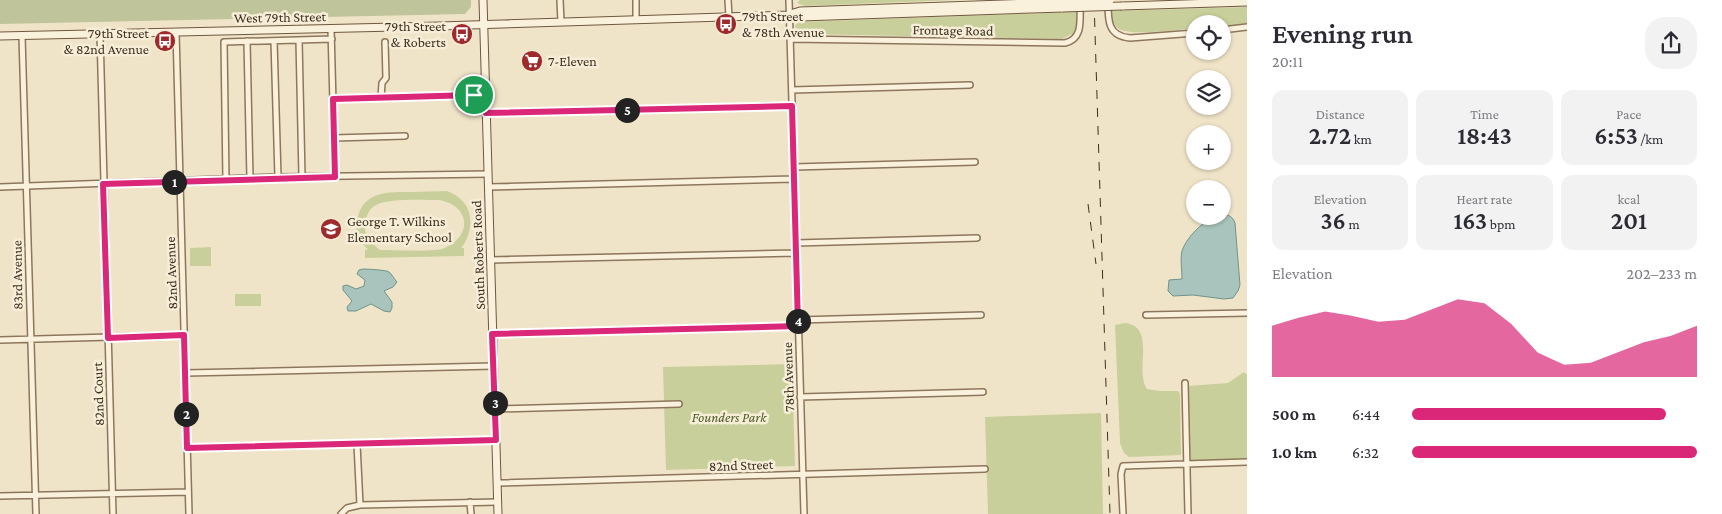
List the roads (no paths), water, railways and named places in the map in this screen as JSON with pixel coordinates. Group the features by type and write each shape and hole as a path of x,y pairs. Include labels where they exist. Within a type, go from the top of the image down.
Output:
{"main road":[{"name":"South Roberts Road","path":"483,0 498,514"},
{"path":"1063,5 1109,0"},
{"path":"1063,5 1122,6 1247,2"},
{"name":"West 79th Street","path":"0,36 484,25 790,15 800,11 1063,5"}],"street":[{"path":"560,0 561,22"},
{"path":"636,0 636,20"},
{"path":"728,0 729,17"},
{"name":"78th Avenue","path":"790,0 804,514"},
{"name":"Frontage Road","path":"790,39 1065,44 1073,40 1080,30 1079,0"},
{"path":"1109,0 1110,26 1114,32 1122,37 1130,38 1186,33"},
{"path":"1231,29 1247,27"},
{"path":"331,29 335,177"},
{"name":"82nd Avenue","path":"176,32 189,514"},
{"name":"82nd Court","path":"100,34 113,514"},
{"name":"83rd Avenue","path":"22,36 36,514"},
{"path":"226,180 224,42 332,39"},
{"path":"299,40 302,178"},
{"path":"247,41 250,179"},
{"path":"274,41 278,178"},
{"path":"381,98 382,83 386,78 385,42"},
{"path":"792,90 970,85"},
{"path":"333,99 486,95"},
{"path":"486,113 792,106"},
{"path":"334,138 406,136"},
{"path":"794,166 975,162"},
{"path":"0,187 278,178 488,174"},
{"path":"488,187 794,179"},
{"path":"796,243 977,238"},
{"path":"490,260 796,253"},
{"path":"1146,315 1247,313"},
{"path":"492,334 980,315"},
{"path":"0,340 184,335"},
{"path":"185,373 494,366"},
{"path":"1186,383 1188,514"},
{"path":"800,397 983,392"},
{"path":"495,409 679,404"},
{"path":"187,448 496,440"},
{"path":"357,444 360,505"},
{"path":"1123,514 1121,469 1123,466 1247,462"},
{"name":"82nd Street","path":"497,483 985,469"},
{"path":"0,496 188,492"},
{"path":"470,502 471,514"},
{"path":"341,514 346,508 360,505 498,502"}],"water":[{"path":"1231,218 1235,223 1240,285 1233,298 1224,299 1193,295 1173,296 1168,291 1169,280 1182,279 1182,251 1188,239 1202,225 1231,225"},
{"path":"359,270 387,271 397,282 393,287 384,291 392,302 390,312 371,304 356,311 348,311 347,307 352,301 343,290 343,286 347,285 356,289 364,286 365,280 357,274"}],"railway":[{"path":"1094,0 1110,514"},
{"path":"1088,204 1096,264"}],"place":[{"name":"79th Street & 78th Avenue","path":"726,24"},
{"name":"79th Street & Roberts","path":"462,34"},
{"name":"79th Street & 82nd Avenue","path":"165,41"},
{"name":"7-Eleven","path":"532,61"},
{"name":"George T. Wilkins Elementary School","path":"331,229"}],"park label":[{"name":"Founders Park","path":"729,417"}]}
